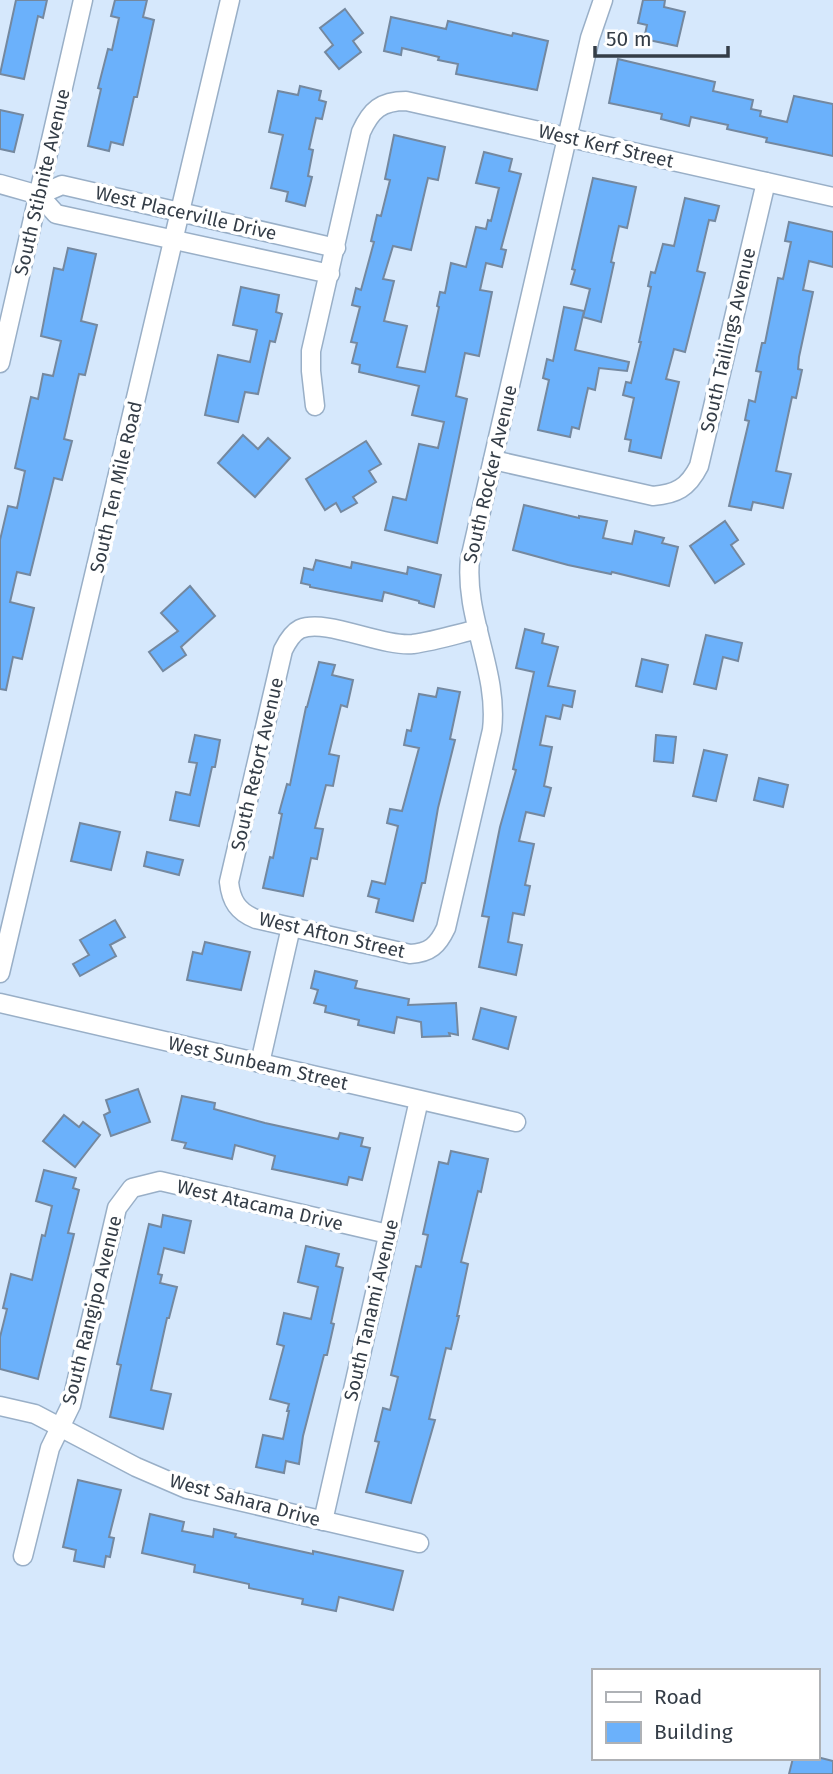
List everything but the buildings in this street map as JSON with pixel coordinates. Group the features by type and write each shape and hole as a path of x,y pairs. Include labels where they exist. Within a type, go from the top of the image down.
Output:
{"street":[{"name":"South Stibnite Avenue","path":"0,363 83,0"},
{"name":"South Ten Mile Road","path":"0,973 230,0"},
{"name":"South Rocker Avenue","path":"434,948 446,928 495,709 468,573 594,20 603,0"},
{"name":"West Kerf Street","path":"336,248 361,132 368,117 379,105 391,101 406,101 833,197"},
{"name":"South Tailings Avenue","path":"493,460 653,496 679,492 692,480 699,466 766,182"},
{"name":"West Placerville Drive","path":"0,184 38,195 56,214 330,274"},
{"name":"West Placerville Drive","path":"38,195 62,185 336,248"},
{"path":"314,406 312,351 336,248"},
{"name":"South Retort Avenue","path":"234,904 229,882 280,663 289,639 299,630 312,626 390,643 413,644 478,629"},
{"name":"West Afton Street","path":"234,904 243,914 291,928 410,954 423,953 434,948"},
{"path":"260,1063 291,928"},
{"name":"West Sunbeam Street","path":"0,1003 516,1122"},
{"name":"South Tanami Avenue","path":"323,1521 419,1100"},
{"name":"West Atacama Drive","path":"132,1188 160,1181 388,1234"},
{"name":"South Rangipo Avenue","path":"23,1556 50,1448 71,1405 117,1208 132,1188"},
{"name":"West Sahara Drive","path":"0,1406 35,1415 136,1467 187,1489 419,1543"}]}
